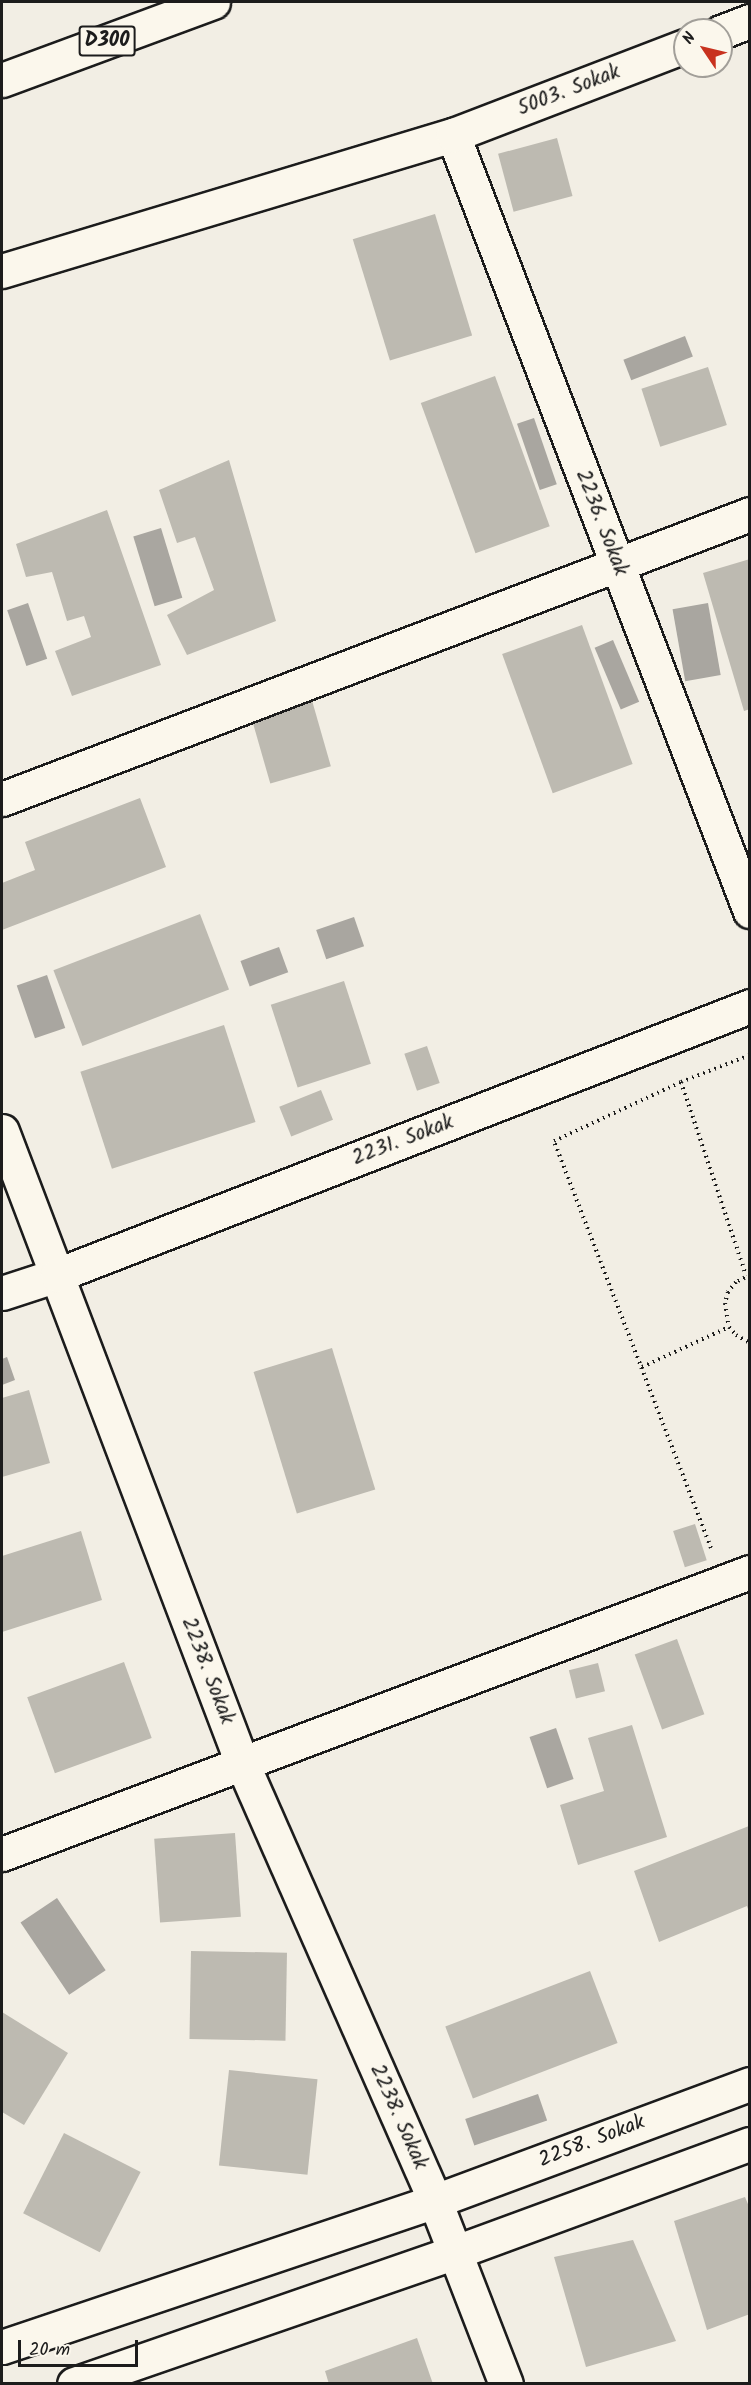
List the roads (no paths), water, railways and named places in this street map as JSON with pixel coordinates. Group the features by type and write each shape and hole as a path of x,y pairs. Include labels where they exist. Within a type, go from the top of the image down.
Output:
{"main road":[{"name":"D300","path":"2,80 213,2"},
{"path":"733,27 750,21"},
{"name":"5003. Sokak","path":"2,271 453,135 673,51"},
{"name":"2236. Sokak","path":"453,135 750,911"},
{"path":"2,799 750,514"},
{"name":"2231. Sokak","path":"2,1293 57,1275 750,1006"},
{"name":"2238. Sokak","path":"2,1131 242,1763 435,2201 453,2253 506,2384"},
{"path":"2,1854 750,1572"},
{"name":"2258. Sokak","path":"2,2347 435,2201 750,2084"},
{"path":"74,2384 453,2253 750,2144"}]}
